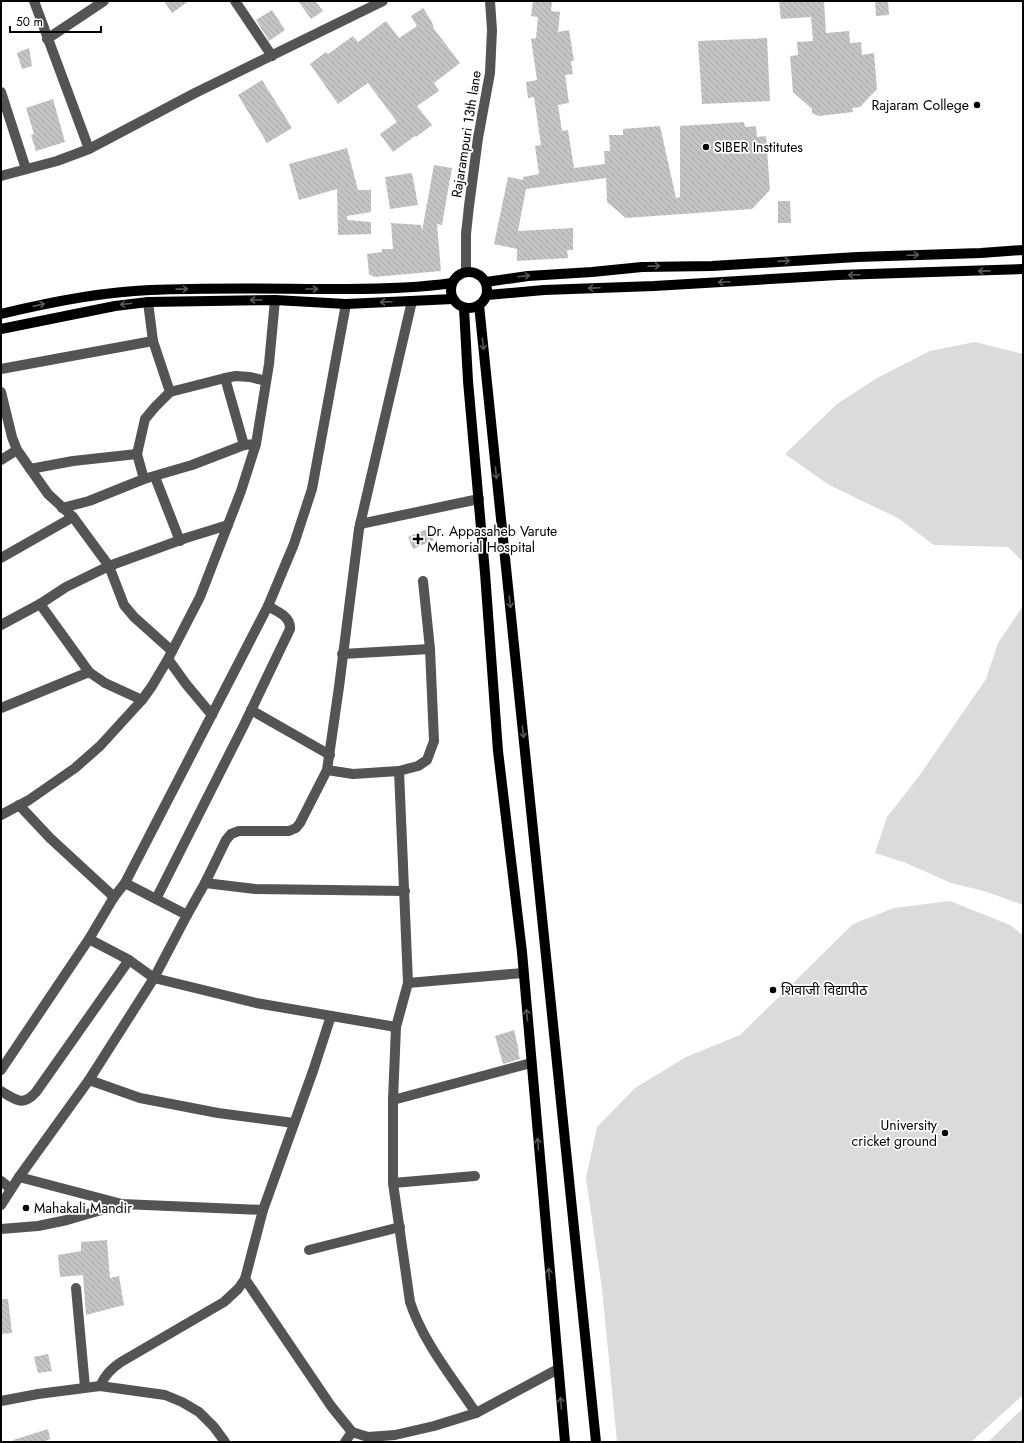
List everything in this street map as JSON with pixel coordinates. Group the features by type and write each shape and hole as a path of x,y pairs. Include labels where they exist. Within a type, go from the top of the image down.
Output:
{"main road":[{"path":"486,282 528,276 642,267 712,266 857,257 981,253 1023,250"},
{"path":"487,295 544,290 669,285 846,275 1023,270"},
{"path":"466,271 479,274 486,282 487,286 487,295 485,300 473,308 464,308 459,306 453,299 450,289 458,274 466,271"},
{"path":"1,314 43,304 99,295 149,290 381,289 427,287 452,283"},
{"path":"1,329 115,306 148,302 275,300 346,304 453,299"},
{"path":"479,305 596,1442"},
{"path":"464,308 468,381 479,499 498,751 523,973 564,1442"}],"street":[{"path":"34,1 47,40 89,149"},
{"path":"47,40 104,1"},
{"path":"235,1 272,56"},
{"path":"1,176 89,149 195,93 384,1"},
{"name":"Rajarampuri 13th lane","path":"466,271 466,234 469,206 478,138 490,73 492,30 490,1"},
{"path":"1,92 26,169"},
{"path":"1,815 29,800 75,768 100,746 142,700 170,655 200,597 241,491 256,444 266,381 275,300"},
{"path":"1,1205 19,1177 89,1080 154,978 205,883 226,840 231,834 239,831 289,831 296,828 327,770 360,524 412,301"},
{"path":"148,302 153,341 170,392"},
{"path":"1,1070 89,939 114,897 125,882 268,606 294,544 312,489 346,304"},
{"path":"1,369 153,341"},
{"path":"144,480 137,454 145,419 155,406 170,392 236,376 250,377 266,381"},
{"path":"225,378 244,445"},
{"path":"1,392 12,437 17,450 48,494 72,517 109,566 124,605 170,655 186,684 212,715"},
{"path":"62,508 89,501 244,445 256,444"},
{"path":"1,460 17,450"},
{"path":"30,469 73,461 137,454"},
{"path":"155,477 180,541"},
{"path":"360,524 479,499"},
{"path":"1,558 72,517"},
{"path":"1,625 40,604 66,587 109,566 228,525"},
{"path":"327,770 353,774 399,771 418,766 427,760 434,741 430,649 423,581"},
{"path":"40,604 89,672 105,683 142,700"},
{"path":"156,899 252,710 290,629 289,619 268,606"},
{"path":"342,654 430,649"},
{"path":"1,708 89,672"},
{"path":"252,710 330,754"},
{"path":"399,771 408,983 396,1027 393,1100 394,1183 410,1302 416,1320 429,1343 476,1413"},
{"path":"19,805 56,843 114,897"},
{"path":"125,882 187,915"},
{"path":"205,883 255,889 291,891 404,891"},
{"path":"89,939 129,960 154,978 256,1003 396,1027"},
{"path":"1,1091 15,1100 23,1102 36,1092 129,960"},
{"path":"408,983 523,973"},
{"path":"100,1386 104,1378 111,1370 121,1362 224,1302 238,1289 245,1278 263,1210 331,1016"},
{"path":"393,1100 531,1063"},
{"path":"89,1080 140,1098 218,1113 294,1123"},
{"path":"394,1183 474,1176"},
{"path":"19,1177 122,1204 263,1210"},
{"path":"1,1181 11,1189"},
{"path":"1,1229 38,1226 68,1220 122,1204"},
{"path":"309,1250 400,1227"},
{"path":"245,1278 330,1406 352,1432 368,1437 396,1439 476,1413 558,1369"},
{"path":"76,1288 85,1387"},
{"path":"1,1401 38,1394 100,1386 165,1396 182,1402 199,1412 214,1427 225,1442"},
{"path":"345,1442 352,1432"}],"shaded area":[{"path":"975,342 1023,354 1023,562 1008,547 934,545 898,518 829,485 785,454 837,404 877,378 930,351"},
{"path":"1023,606 1023,905 984,891 951,883 906,863 875,853 887,817 917,779 986,679 998,643"},
{"path":"950,901 1010,925 1023,935 1023,1395 971,1442 617,1442 602,1289 586,1178 597,1127 635,1088 686,1057 740,1035 853,924 894,908"},
{"path":"1023,1408 1023,1442 988,1442"}],"building":[{"path":"164,1 189,1 172,13"},
{"path":"298,1 315,1 323,11 311,19"},
{"path":"533,1 552,1 551,11 560,12 558,32 569,30 574,61 571,61 573,74 565,75 569,103 558,105 562,131 568,130 574,168 605,164 604,151 610,151 609,135 623,135 623,129 660,126 676,198 680,197 680,126 744,122 745,127 756,126 757,137 766,136 770,190 752,209 626,218 607,202 606,178 526,189 518,231 573,228 573,250 567,250 568,258 517,261 517,249 494,244 508,177 523,180 523,177 539,174 535,146 541,145 534,97 528,98 526,82 537,80 531,39 536,38 538,17 531,16"},
{"path":"779,1 824,1 826,33 849,31 850,43 861,42 862,55 874,53 877,89 860,107 852,108 853,112 819,116 812,113 812,109 793,92 790,56 798,55 797,42 813,41 811,17 781,19"},
{"path":"875,1 888,1 889,15 876,16"},
{"path":"423,8 432,22 434,29 460,63 434,83 439,91 417,106 432,125 393,152 380,134 397,122 368,83 338,104 310,64 326,52 328,54 353,36 358,42 386,21 399,38 417,26 411,16"},
{"path":"272,10 285,30 269,41 256,20"},
{"path":"767,38 770,101 702,104 698,41"},
{"path":"29,48 32,66 22,69 17,53"},
{"path":"262,80 292,128 267,143 238,95"},
{"path":"53,99 65,142 36,151 31,135 34,134 26,108"},
{"path":"347,148 358,190 371,190 371,212 347,216 347,220 371,222 371,234 338,235 337,189 299,200 289,164"},
{"path":"434,165 452,168 442,225 437,224 441,271 374,277 369,274 367,254 382,252 382,249 393,249 391,223 421,225 422,231"},
{"path":"412,173 418,205 390,209 385,177"},
{"path":"778,201 790,201 791,223 778,223"},
{"path":"429,528 434,540 413,549 408,537"},
{"path":"514,1030 520,1059 503,1064 495,1036"},
{"path":"107,1240 110,1278 119,1276 124,1305 86,1315 83,1275 60,1277 58,1255 81,1251 81,1242"},
{"path":"1,1299 8,1299 12,1333 1,1334"},
{"path":"48,1354 52,1371 38,1373 34,1357"},
{"path":"48,1429 50,1439 43,1442 13,1442 13,1440"}],"place":[{"name":"Rajaram College","path":"977,105"},
{"name":"SIBER Institutes","path":"706,147"},
{"name":"Dr. Appasaheb Varute Memorial Hospital","path":"418,539"},
{"name":"शिवाजी विद्यापीठ","path":"773,990"},
{"name":"University cricket ground","path":"945,1133"},
{"name":"Mahakali Mandir","path":"26,1208"}]}
